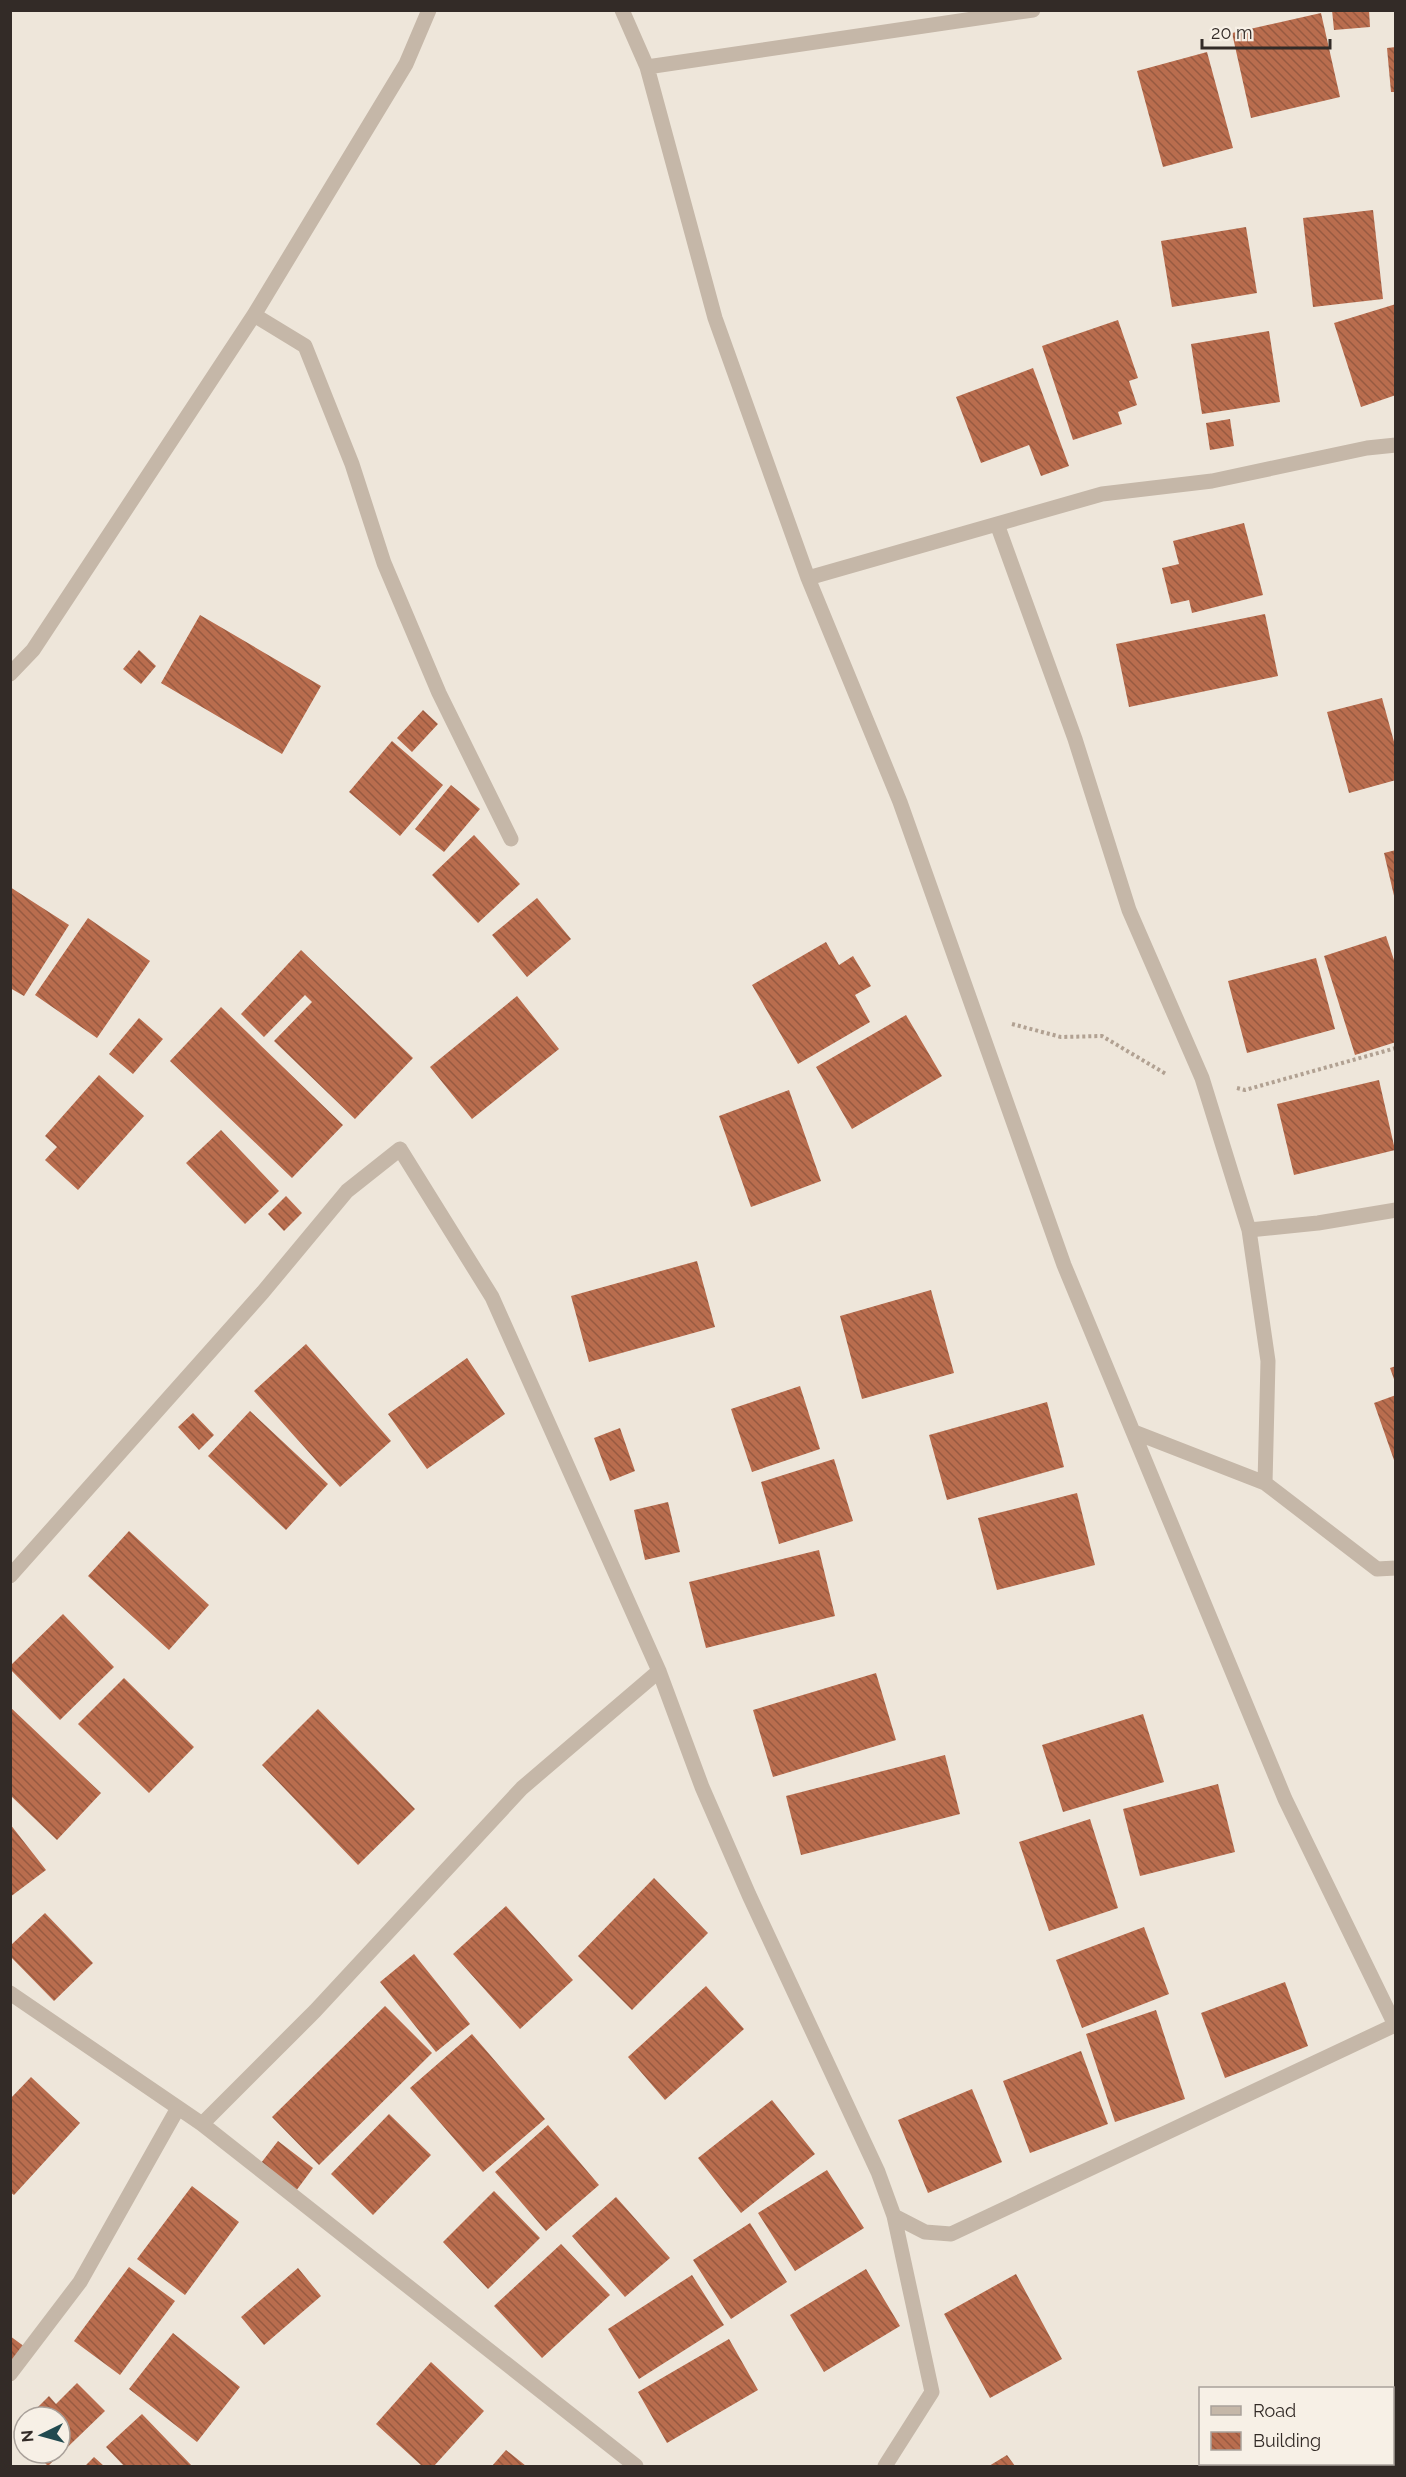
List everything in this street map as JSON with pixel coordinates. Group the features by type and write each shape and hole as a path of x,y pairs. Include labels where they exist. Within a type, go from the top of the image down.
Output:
{"street":[{"path":"10,674 33,650 254,315 406,64 429,10"},
{"path":"622,10 648,67 715,318 808,578 900,802 1064,1264 1285,1799 1395,2026 951,2234 925,2232 894,2216"},
{"path":"648,67 1033,10"},
{"path":"254,315 305,346 352,464 384,563 439,693 511,839"},
{"path":"808,578 1054,510 1102,494 1212,481 1367,448 1395,445"},
{"path":"997,524 1075,739 1129,910 1202,1078 1249,1230 1268,1361 1265,1484"},
{"path":"10,1576 264,1292 347,1191 400,1149 492,1297 659,1671 711,1808 749,1895 878,2172 894,2216 932,2392 885,2466"},
{"path":"1249,1230 1318,1223 1395,1210"},
{"path":"1134,1432 1265,1484 1377,1569 1395,1568"},
{"path":"202,2124 315,2011 522,1788 638,1686 659,1671"},
{"path":"10,1993 202,2124 636,2466"},
{"path":"10,2374 80,2282 178,2108"}],"building":[{"path":"1332,10 1369,10 1370,27 1334,30"},
{"path":"1321,13 1340,97 1251,118 1232,33"},
{"path":"1396,47 1396,92 1391,92 1387,48"},
{"path":"1207,52 1233,148 1163,167 1137,71"},
{"path":"1373,210 1383,299 1313,307 1303,218"},
{"path":"1246,227 1257,293 1172,307 1161,241"},
{"path":"1396,304 1396,395 1361,407 1334,323"},
{"path":"1118,320 1138,378 1129,381 1137,405 1118,412 1122,424 1073,440 1042,346"},
{"path":"1269,331 1280,402 1202,414 1191,344"},
{"path":"1033,368 1069,466 1041,476 1029,445 981,463 956,397"},
{"path":"1230,419 1234,446 1210,450 1206,423"},
{"path":"1244,523 1263,595 1192,613 1189,600 1171,604 1162,568 1179,564 1173,541"},
{"path":"1265,614 1278,676 1129,707 1116,644"},
{"path":"200,615 321,686 282,754 161,683"},
{"path":"139,650 156,666 141,684 123,669"},
{"path":"1382,698 1396,749 1396,780 1349,793 1327,712"},
{"path":"423,710 438,724 412,752 397,738"},
{"path":"392,741 443,785 400,836 349,792"},
{"path":"451,785 480,809 444,852 415,829"},
{"path":"474,835 520,884 478,923 432,875"},
{"path":"1396,850 1396,900 1395,900 1384,853"},
{"path":"10,887 69,925 24,996 10,988"},
{"path":"537,898 571,939 527,977 492,935"},
{"path":"88,918 150,961 97,1038 35,995"},
{"path":"1386,936 1396,966 1396,1042 1355,1055 1324,956"},
{"path":"826,942 839,965 853,956 871,986 855,995 870,1022 798,1064 752,985"},
{"path":"301,950 413,1058 355,1119 274,1041 312,1002 305,995 264,1037 241,1014"},
{"path":"1316,958 1335,1029 1247,1053 1228,981"},
{"path":"517,996 559,1049 472,1119 430,1067"},
{"path":"221,1007 343,1125 292,1178 170,1061"},
{"path":"906,1015 942,1076 852,1129 816,1067"},
{"path":"139,1018 163,1039 133,1074 109,1054"},
{"path":"99,1075 144,1116 78,1190 45,1160 57,1147 45,1136"},
{"path":"1379,1080 1395,1150 1294,1175 1277,1104"},
{"path":"789,1090 821,1181 751,1207 719,1116"},
{"path":"221,1130 279,1191 245,1224 186,1163"},
{"path":"286,1196 302,1213 284,1231 268,1214"},
{"path":"697,1261 715,1327 589,1362 571,1296"},
{"path":"931,1290 954,1373 862,1399 840,1316"},
{"path":"306,1344 391,1441 340,1487 254,1391"},
{"path":"467,1358 505,1414 427,1469 388,1414"},
{"path":"1396,1366 1396,1382 1395,1382 1390,1368"},
{"path":"800,1386 820,1449 752,1472 731,1409"},
{"path":"1396,1395 1396,1463 1395,1463 1374,1403"},
{"path":"1047,1402 1064,1467 947,1500 929,1435"},
{"path":"250,1411 328,1484 286,1530 208,1456"},
{"path":"193,1413 214,1435 199,1450 178,1427"},
{"path":"620,1428 635,1471 610,1481 594,1438"},
{"path":"834,1459 853,1521 779,1544 761,1482"},
{"path":"1077,1493 1095,1565 997,1590 978,1518"},
{"path":"668,1502 680,1552 645,1560 634,1510"},
{"path":"129,1531 209,1605 169,1650 88,1576"},
{"path":"819,1550 835,1616 706,1648 689,1582"},
{"path":"63,1614 114,1667 60,1720 10,1669 10,1666"},
{"path":"876,1673 896,1740 773,1777 753,1710"},
{"path":"124,1678 194,1747 149,1793 78,1724"},
{"path":"10,1707 101,1793 57,1840 10,1795"},
{"path":"318,1709 415,1809 358,1865 262,1765"},
{"path":"1143,1714 1164,1782 1063,1812 1042,1745"},
{"path":"945,1755 960,1814 801,1855 786,1796"},
{"path":"1218,1784 1235,1852 1140,1876 1123,1809"},
{"path":"1090,1819 1118,1908 1049,1931 1019,1842"},
{"path":"10,1824 46,1870 10,1897"},
{"path":"654,1878 708,1933 632,2010 578,1956"},
{"path":"506,1906 573,1980 520,2029 453,1954"},
{"path":"45,1913 93,1963 54,2001 10,1956 10,1946"},
{"path":"1144,1927 1169,1994 1082,2028 1056,1960"},
{"path":"414,1954 470,2024 436,2052 380,1982"},
{"path":"1285,1982 1308,2046 1225,2078 1201,2013"},
{"path":"706,1986 744,2029 665,2100 628,2057"},
{"path":"385,2006 432,2053 319,2165 272,2117"},
{"path":"1156,2010 1185,2099 1115,2122 1086,2034"},
{"path":"472,2034 545,2119 483,2172 410,2088"},
{"path":"1081,2051 1108,2124 1030,2153 1003,2081"},
{"path":"31,2077 80,2123 14,2195 10,2192 10,2099"},
{"path":"972,2089 1002,2162 928,2193 898,2120"},
{"path":"772,2100 815,2154 741,2213 698,2158"},
{"path":"389,2114 431,2155 373,2215 331,2174"},
{"path":"548,2125 599,2185 546,2231 495,2172"},
{"path":"278,2141 313,2168 296,2191 261,2163"},
{"path":"827,2170 864,2228 795,2271 758,2213"},
{"path":"192,2186 239,2222 185,2295 137,2259"},
{"path":"494,2191 540,2238 488,2289 443,2242"},
{"path":"616,2197 670,2258 625,2297 572,2236"},
{"path":"750,2223 787,2282 731,2319 693,2260"},
{"path":"561,2244 610,2295 542,2358 494,2306"},
{"path":"129,2267 175,2301 120,2375 74,2341"},
{"path":"298,2268 321,2296 264,2345 241,2317"},
{"path":"866,2269 900,2326 824,2372 790,2315"},
{"path":"1016,2274 1062,2359 990,2398 944,2314"},
{"path":"692,2275 724,2325 639,2379 608,2329"},
{"path":"173,2333 240,2387 197,2442 129,2389"},
{"path":"10,2336 25,2347 10,2365"},
{"path":"729,2339 758,2390 667,2443 638,2392"},
{"path":"431,2362 484,2411 434,2466 422,2466 376,2424"},
{"path":"77,2383 105,2411 72,2443 72,2405 40,2405 49,2396 56,2404"},
{"path":"142,2414 192,2466 124,2466 106,2447"},
{"path":"506,2450 526,2466 492,2466"},
{"path":"1007,2455 1015,2466 989,2466"},
{"path":"94,2457 104,2466 85,2466"}]}
